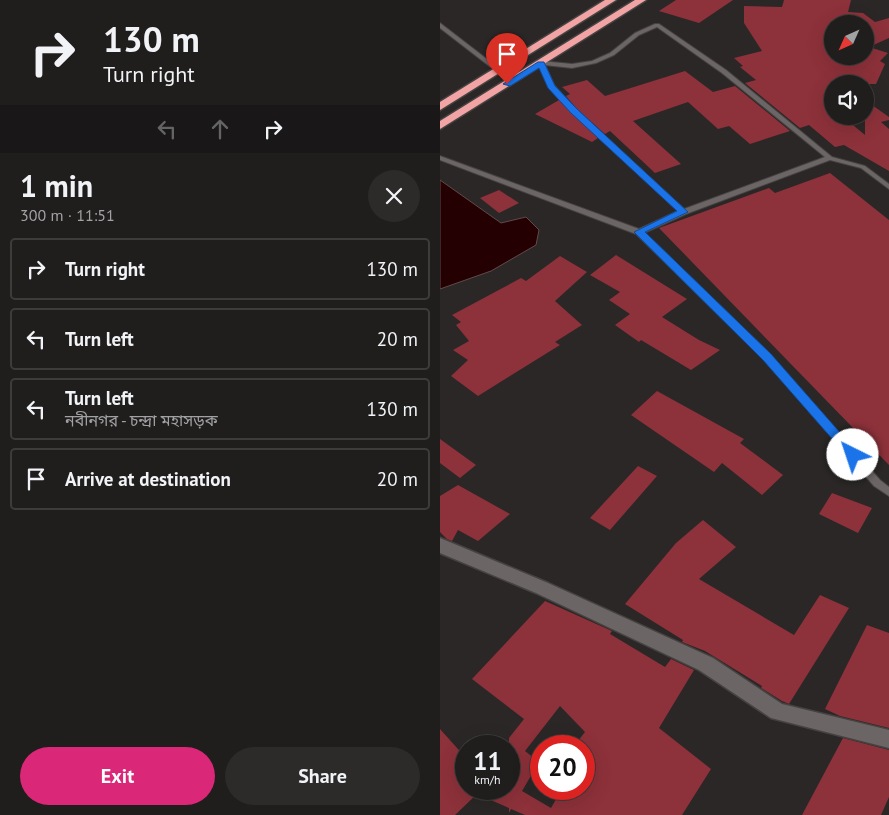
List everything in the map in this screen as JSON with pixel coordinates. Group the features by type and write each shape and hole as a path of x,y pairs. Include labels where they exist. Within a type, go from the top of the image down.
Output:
{"highway":[{"path":"440,106 612,0"},
{"path":"440,126 641,0"}],"street":[{"path":"440,545 542,588 579,607 706,664 778,712 889,739"}],"lane":[{"path":"440,25 499,71"},
{"path":"683,212 574,111 551,86 541,64 572,66 594,62 612,54 637,34 657,25 717,66 830,158 863,167 889,186"},
{"path":"440,158 639,232 767,357 877,483 889,492"},
{"path":"639,232 683,212 830,158"}],"shaded area":[{"path":"440,180 501,223 526,217 539,230 536,245 491,271 440,289"}],"building":[{"path":"676,0 733,0 699,23 659,11"},
{"path":"784,0 851,0 848,12 863,13 866,15 824,15 824,65 874,65 874,49 888,53 880,61 885,64 876,84 874,84 874,75 824,75 824,125 853,125 865,135 865,125 874,125 874,106 889,117 889,120 881,122 889,129 889,171 844,145 835,147 809,125 800,128 745,83 756,80 740,67 743,66 734,58 762,51 744,23 744,6 782,7"},
{"path":"889,18 889,38 874,45 874,21"},
{"path":"685,71 713,92 735,86 790,131 750,144 729,126 718,129 688,102 633,121 681,164 655,173 610,131 605,134 577,109 566,96 570,94 562,87 587,80 605,96"},
{"path":"559,100 598,138 592,142 535,114"},
{"path":"830,173 889,220 889,465 659,228 769,188 775,193"},
{"path":"499,190 519,203 499,213 480,198"},
{"path":"616,255 687,299 662,317 699,340 720,350 691,370 641,340 639,342 615,325 630,314 609,300 620,292 590,275"},
{"path":"560,256 587,272 555,301 582,325 555,342 560,345 478,396 451,376 468,360 453,350 469,341 456,325 461,322 452,315 521,278 526,281"},
{"path":"657,391 744,439 740,443 783,475 762,495 722,463 714,472 631,415"},
{"path":"440,439 476,465 460,478 440,463"},
{"path":"638,466 657,476 610,530 590,518"},
{"path":"458,485 510,514 478,541 458,530 452,541 447,539 440,532 440,496"},
{"path":"832,493 872,508 858,533 819,514"},
{"path":"703,520 736,547 699,579 794,635 820,595 849,608 789,704 705,651 682,642 683,640 625,604 676,543"},
{"path":"545,601 612,631 610,634 665,667 671,659 694,670 659,728 711,769 682,815 525,815 511,809 509,813 509,808 491,800 520,800 520,735 511,735 524,719 472,679"},
{"path":"867,625 889,633 889,728 840,716 825,709"},
{"path":"440,729 455,746 455,800 471,800 455,815 440,815"},
{"path":"843,738 889,750 889,797 881,815 802,815"}],"route":[{"path":"507,84 541,64 551,86 574,111 683,212 639,232 767,357 853,455"}]}
